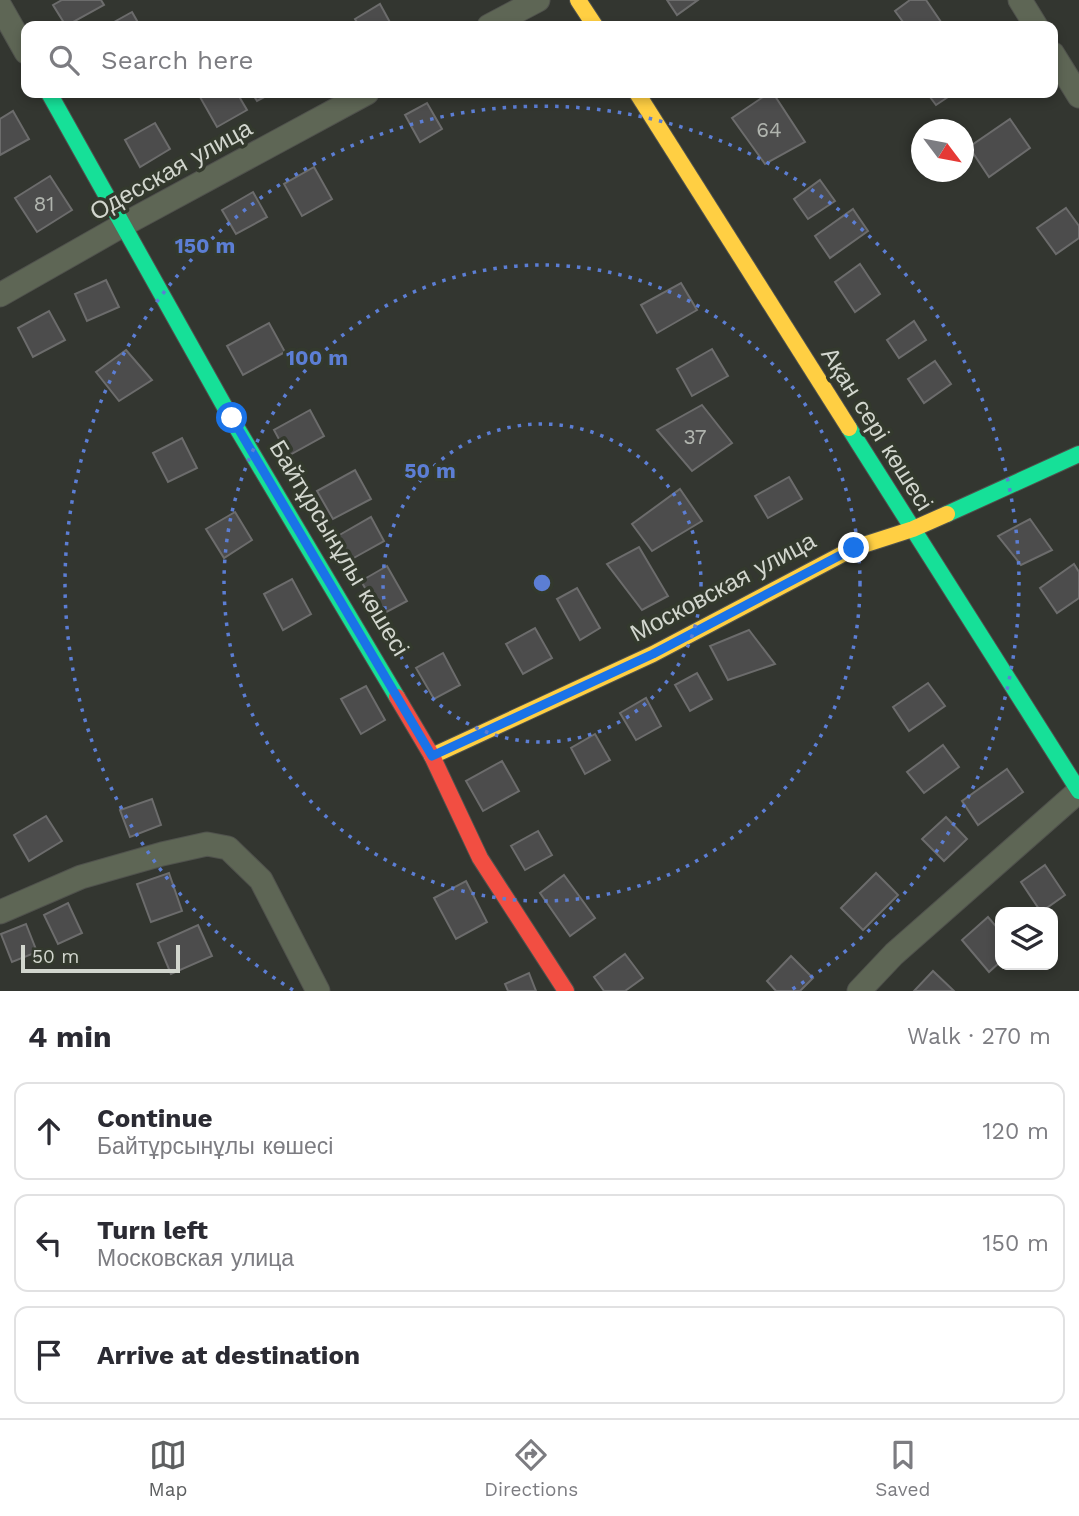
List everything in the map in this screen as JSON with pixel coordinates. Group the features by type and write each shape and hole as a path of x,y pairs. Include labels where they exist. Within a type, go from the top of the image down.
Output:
{"street":[{"path":"498,21 538,0"},
{"path":"578,0 592,21"},
{"path":"1020,0 1033,21"},
{"path":"0,6 21,43"},
{"path":"1058,62 1079,96"},
{"name":"Байтұрсынұлы көшесі","path":"52,98 232,418 432,756 480,858 566,991"},
{"name":"Одесская улица","path":"0,295 358,98"},
{"name":"Ақан сері көшесі","path":"640,98 1079,791"},
{"name":"Московская улица","path":"432,756 653,654 854,548 913,529 1079,454"},
{"path":"859,991 894,954 1079,791"},
{"path":"0,912 81,877 162,854 207,844 228,848 261,880 318,991"}],"building":[{"path":"62,0 101,0 104,5 75,21 63,21 53,5"},
{"path":"667,0 698,0 677,15"},
{"path":"910,0 926,0 940,21 902,21 895,11"},
{"path":"380,4 389,21 356,21 355,19"},
{"path":"132,12 137,21 116,21"},
{"path":"201,98 240,98 247,110 217,127"},
{"path":"762,98 776,98 805,142 765,164 732,118"},
{"path":"931,98 946,98 936,105"},
{"path":"427,103 442,129 420,142 405,115"},
{"path":"13,111 29,139 0,155 0,119"},
{"path":"1010,119 1030,148 989,177 974,154 974,144"},
{"path":"155,123 170,149 140,167 125,140"},
{"path":"314,167 332,199 302,216 284,184"},
{"path":"50,176 72,210 37,232 15,198"},
{"path":"820,180 835,201 808,219 794,199"},
{"path":"253,192 267,217 236,234 222,210"},
{"path":"1066,208 1079,226 1079,238 1056,254 1037,228"},
{"path":"853,209 868,231 830,258 815,236"},
{"path":"860,264 880,294 855,312 835,282"},
{"path":"106,280 119,307 87,321 75,294"},
{"path":"681,283 697,310 657,333 641,305"},
{"path":"49,311 65,340 33,357 18,328"},
{"path":"914,321 926,340 899,358 887,340"},
{"path":"269,323 285,352 243,375 227,346"},
{"path":"712,349 728,376 692,396 677,369"},
{"path":"126,350 152,380 119,401 96,372"},
{"path":"935,361 951,384 924,403 908,379"},
{"path":"702,405 732,443 692,471 657,430"},
{"path":"310,410 324,436 288,456 274,430"},
{"path":"182,438 197,468 168,482 153,453"},
{"path":"355,470 371,499 333,519 317,491"},
{"path":"789,477 802,499 768,518 755,496"},
{"path":"680,489 702,521 652,551 632,524"},
{"path":"235,512 252,540 224,558 206,529"},
{"path":"371,517 384,541 350,560 336,537"},
{"path":"1030,519 1052,550 1021,565 998,536"},
{"path":"639,547 668,596 642,610 607,564"},
{"path":"1074,564 1079,572 1079,598 1057,613 1040,588"},
{"path":"387,566 407,601 381,615 361,581"},
{"path":"292,579 311,614 283,630 264,594"},
{"path":"577,588 600,628 580,640 557,599"},
{"path":"535,628 552,658 523,674 506,644"},
{"path":"749,630 775,664 728,680 710,646"},
{"path":"443,653 460,685 434,699 416,668"},
{"path":"697,673 712,699 690,711 675,685"},
{"path":"928,683 945,706 909,731 893,707"},
{"path":"366,686 385,720 361,734 341,699"},
{"path":"646,698 661,726 636,740 620,713"},
{"path":"595,734 610,760 585,774 571,748"},
{"path":"943,745 959,767 924,793 907,772"},
{"path":"502,761 519,791 483,811 466,781"},
{"path":"1007,769 1023,792 978,825 962,801"},
{"path":"152,799 161,825 130,837 120,810"},
{"path":"46,816 62,841 29,861 14,835"},
{"path":"946,817 967,839 944,861 922,839"},
{"path":"538,831 552,855 525,870 511,846"},
{"path":"1045,865 1065,895 1048,907 1038,907 1021,882"},
{"path":"169,873 182,911 151,922 137,884"},
{"path":"876,873 898,895 863,930 841,908"},
{"path":"564,875 595,918 570,936 540,893"},
{"path":"466,881 487,922 456,939 434,898"},
{"path":"68,903 82,933 58,944 44,915"},
{"path":"988,917 995,925 995,967 989,972 962,940"},
{"path":"26,924 37,952 12,962 1,934"},
{"path":"198,925 212,956 171,974 158,943"},
{"path":"625,954 643,978 625,991 604,991 594,977"},
{"path":"791,956 813,978 800,991 776,991 767,981"},
{"path":"933,971 954,991 914,991"},
{"path":"529,973 536,991 508,991 505,984"}],"traffic: fast":[{"path":"52,98 231,418 397,697"},
{"path":"849,428 1079,791"},
{"path":"947,514 1079,454"}],"traffic: slow":[{"path":"578,0 592,21"},
{"path":"640,98 849,428"},
{"path":"432,756 653,654 854,548 913,529 947,514"}],"traffic: jam":[{"path":"397,697 432,756 480,858 566,991"}],"route":[{"path":"232,418 432,756 653,654 854,548"}]}
